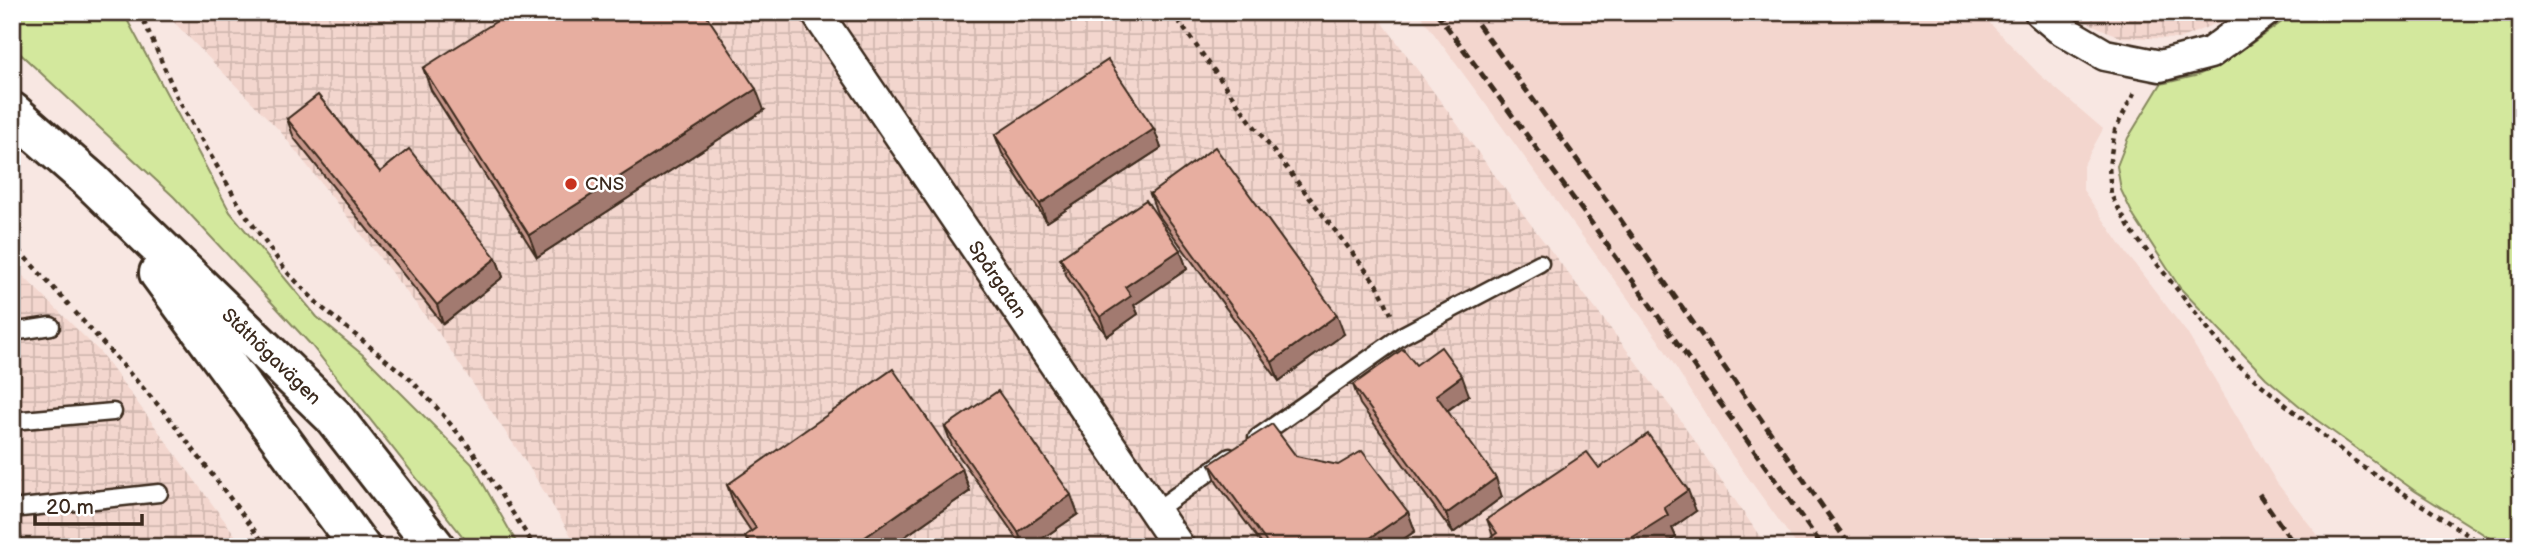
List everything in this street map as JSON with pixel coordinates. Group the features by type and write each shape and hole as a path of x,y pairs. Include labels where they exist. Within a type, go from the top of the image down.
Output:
{"main road":[{"name":"Ståthögavägen","path":"12,113 91,181 333,416 435,547"},
{"name":"Ståthögavägen","path":"91,181 360,547"}],"street":[{"name":"Spårgatan","path":"816,12 1179,547"},
{"path":"2040,12 2059,28 2105,55 2160,66 2210,53 2265,12"}],"lane":[{"path":"1154,512 1403,335 1540,262"},
{"path":"12,331 51,326"},
{"path":"12,421 113,412"},
{"path":"12,509 159,492"},
{"path":"12,538 13,547"}],"path":[{"path":"140,12 178,99 243,211 286,271 321,307 411,380 438,409 471,449 536,547"},
{"path":"1172,12 1251,122 1378,286 1403,335"},
{"path":"2160,66 2140,80 2115,131 2109,166 2111,195 2132,231 2236,364 2353,460 2486,547"},
{"path":"12,243 167,415 267,547"}],"shaded area":[{"path":"164,12 1375,12 1535,230 1679,418 1767,547 578,547 529,467 438,332 280,131"},
{"path":"1418,12 1979,12 2039,74 2103,129 2083,166 2083,190 2187,333 2277,483 2327,547 1798,547 1729,451 1659,341"},
{"path":"2075,12 2232,12 2217,23 2179,39 2120,37 2082,20"},
{"path":"12,265 100,352 244,547 12,547"}],"green space":[{"path":"12,12 123,12 230,212 317,317 363,355 472,464 519,547 471,547 312,346 174,197 12,46"},
{"path":"2296,12 2521,12 2521,547 2504,547 2415,491 2314,418 2266,378 2180,288 2134,217 2121,190 2117,166 2128,138 2161,84 2195,76 2219,66"}],"building":[{"name":"CNS","path":"511,12 704,12 756,89 529,235 423,68"},
{"path":"1108,60 1154,129 1040,204 995,135"},
{"path":"318,95 380,172 409,149 496,258 437,305 287,119"},
{"path":"1215,147 1337,315 1272,362 1150,194"},
{"path":"1146,200 1180,250 1125,287 1131,296 1100,317 1060,258"},
{"path":"1441,347 1462,376 1436,395 1496,478 1446,514 1353,385 1403,349 1416,365"},
{"path":"893,369 962,469 851,547 753,547 745,536 756,528 727,485"},
{"path":"998,391 1071,495 1018,532 945,427"},
{"path":"1272,424 1296,456 1338,465 1362,451 1408,512 1357,547 1270,547 1210,464"},
{"path":"1648,434 1688,490 1664,507 1668,515 1617,547 1611,547 1608,541 1600,547 1477,547 1497,533 1487,519 1587,452 1599,468"}],"railway":[{"path":"1436,12 1593,225 1823,547"},
{"path":"1469,12 1613,209 1851,547"},
{"path":"2259,494 2296,547"}],"place":[{"name":"CNS","path":"571,184"}]}
